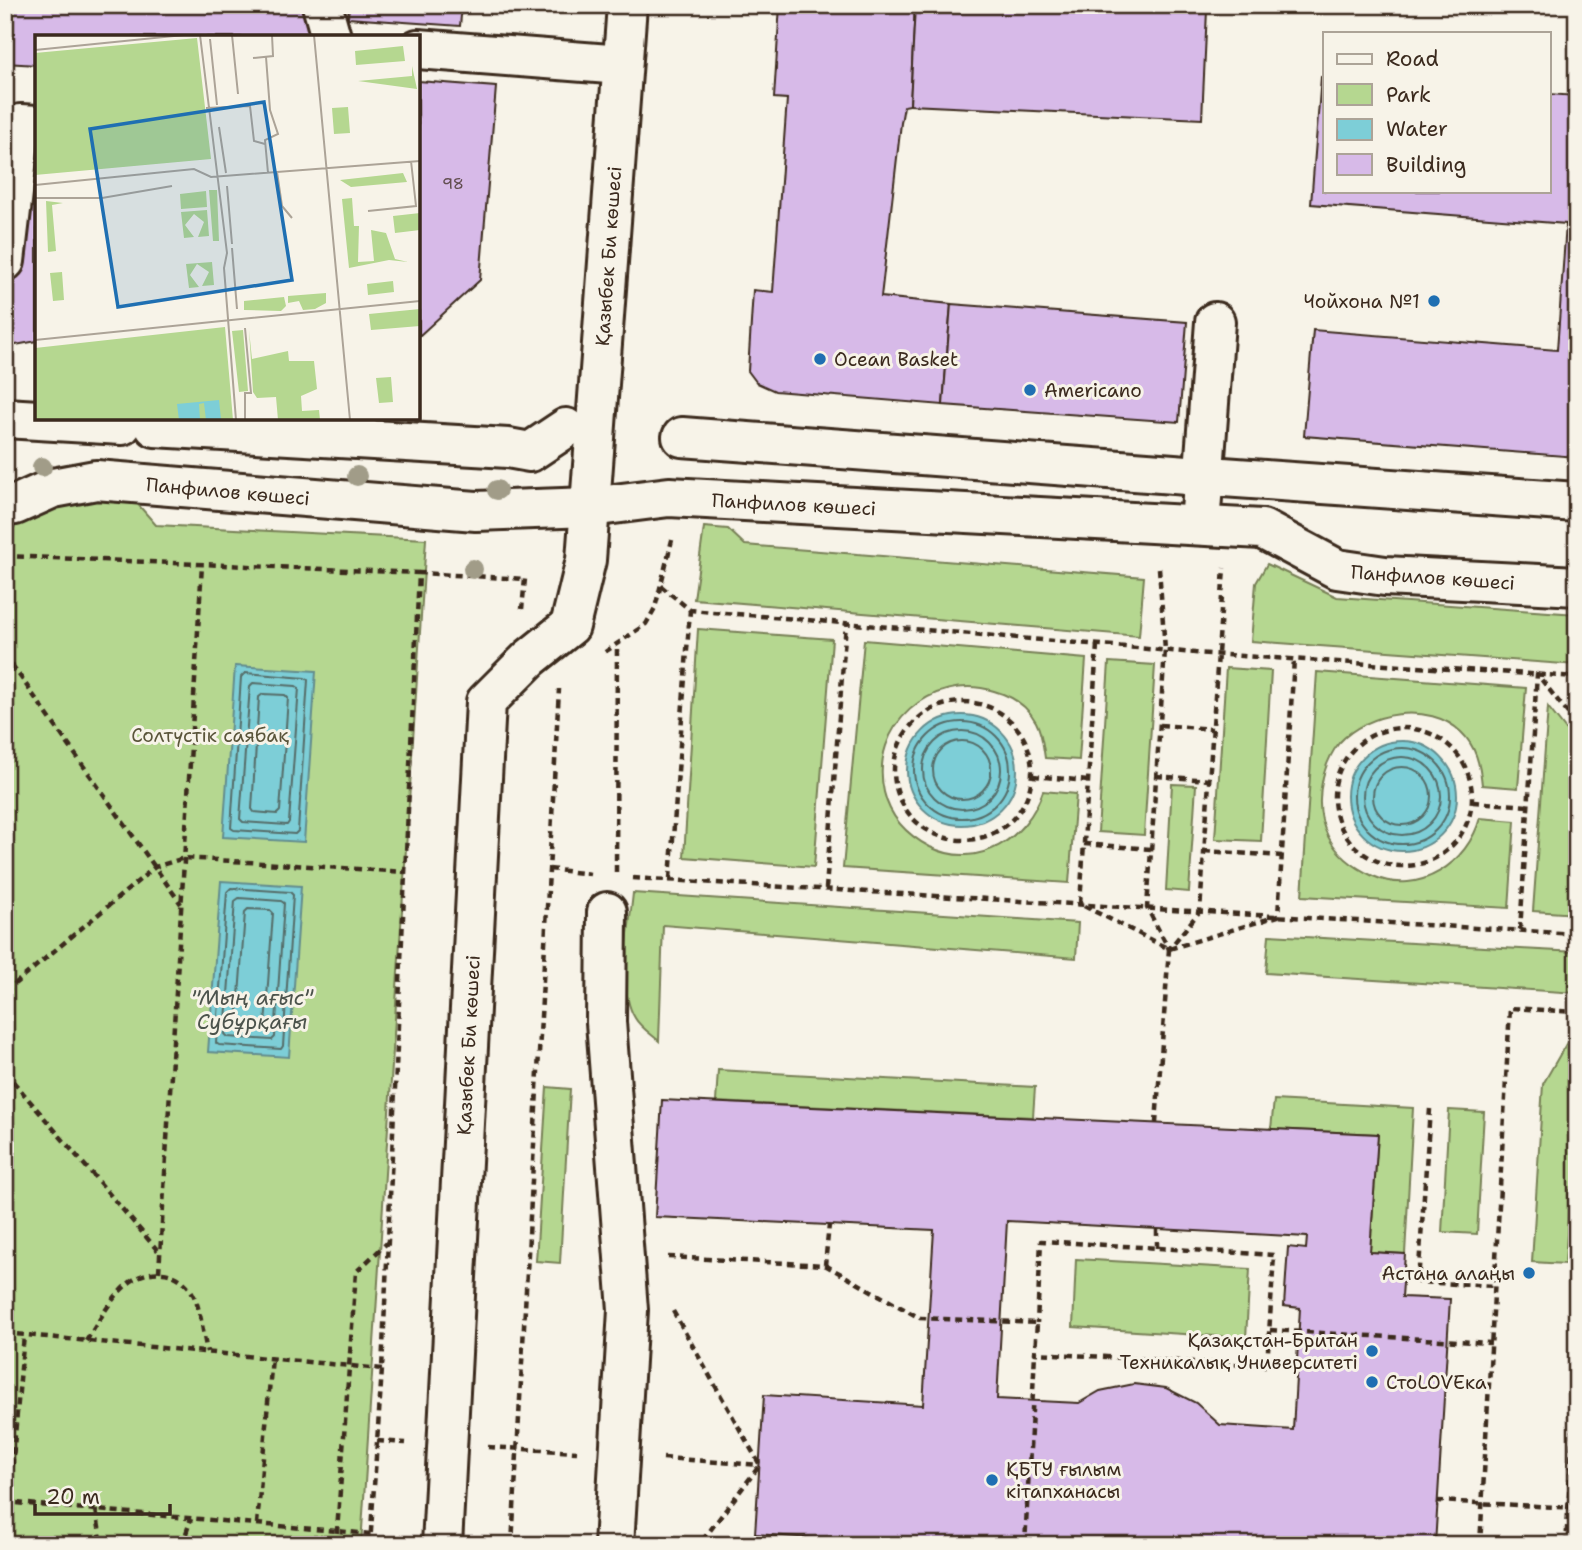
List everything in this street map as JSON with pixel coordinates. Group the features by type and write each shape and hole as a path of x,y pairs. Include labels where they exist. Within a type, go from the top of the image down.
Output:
{"street":[{"path":"322,5 330,35"},
{"name":"Қазыбек Би көшесі","path":"442,1545 486,702 530,658 570,626 586,561 627,5"},
{"path":"420,49 622,65"},
{"path":"5,261 21,124 35,125"},
{"path":"1200,525 1215,322"},
{"path":"5,418 35,419"},
{"path":"50,420 508,448 530,452 566,428"},
{"path":"135,483 139,424"},
{"path":"682,437 1577,502"},
{"name":"Панфилов көшесі","path":"5,506 15,505 53,488 96,480 476,511 590,507 669,498 1200,525 1262,529 1337,569 1385,576 1577,586"},
{"path":"611,894 606,1022 628,1310 614,1545"}],"path":[{"path":"594,659 646,624 655,608 672,539"},
{"path":"5,556 525,579"},
{"path":"1169,948 1200,911 1224,561"},
{"path":"159,1272 202,565"},
{"path":"1156,1123 1169,948 1147,908 1165,650 1159,568"},
{"path":"370,1545 382,1369 419,573"},
{"path":"661,586 690,610 1097,645 1577,677"},
{"path":"670,880 690,610"},
{"path":"826,889 846,623"},
{"path":"611,894 617,644"},
{"path":"1080,904 1097,645"},
{"path":"5,655 181,904"},
{"path":"1278,916 1294,659"},
{"path":"1537,674 1577,725"},
{"path":"1520,930 1537,674"},
{"path":"512,1545 559,683"},
{"path":"968,701 989,706 1008,717 1023,734 1031,754 1033,776 1027,800 1013,820 994,834 971,841 947,839 925,830 907,813 897,792 894,768 898,746 909,727 926,712 946,703 968,701"},
{"path":"1160,725 1212,729"},
{"path":"1408,727 1439,737 1463,760 1471,780 1473,802 1467,826 1453,846 1434,860 1399,866 1387,865 1365,855 1347,838 1337,817 1334,793 1338,771 1349,752 1365,737 1386,729 1408,727"},
{"path":"1033,776 1088,781"},
{"path":"1156,776 1209,780"},
{"path":"1473,802 1528,806"},
{"path":"1084,844 1152,849"},
{"path":"1204,851 1282,856"},
{"path":"5,992 155,867 184,858 406,872"},
{"path":"549,869 603,875"},
{"path":"630,877 1577,933"},
{"path":"1080,904 1169,948 1278,916"},
{"path":"1479,1545 1510,1008 1577,1012"},
{"path":"5,1072 160,1252"},
{"path":"1430,1109 1418,1282 1494,1286"},
{"path":"825,1265 829,1225"},
{"path":"1157,1229 1157,1248"},
{"path":"1025,1545 1035,1353 1037,1323 1041,1241 1274,1255 1267,1366 1035,1353"},
{"path":"336,1545 356,1272 388,1242"},
{"path":"655,1256 825,1265 920,1318 1037,1323"},
{"path":"86,1341 126,1284 138,1275 151,1271 169,1273 183,1281 193,1294 207,1352"},
{"path":"668,1302 760,1465"},
{"path":"1270,1330 1492,1343"},
{"path":"5,1334 382,1369"},
{"path":"24,1335 7,1502 371,1534"},
{"path":"257,1524 272,1359"},
{"path":"1566,1545 1577,1363"},
{"path":"517,1448 760,1465"},
{"path":"699,1545 760,1465"},
{"path":"1437,1501 1577,1508"},
{"path":"96,1510 102,1545"},
{"path":"182,1545 191,1518"}],"green space":[{"name":"Солтүстік саябақ","path":"93,501 135,501 156,525 426,539 361,1545 5,1545 5,521 43,510"},
{"path":"704,527 728,529 745,545 1144,577 1139,636 694,599"},
{"path":"1267,564 1337,597 1577,614 1577,665 1251,641 1256,583"},
{"path":"698,629 832,639 814,867 684,857"},
{"path":"864,640 1086,659 1079,760 1045,758 1038,726 1024,706 1001,693 971,687 948,689 928,697 910,710 896,726 886,746 882,768 884,792 895,818 922,842 948,853 966,855 999,846 1025,823 1036,808 1043,791 1076,794 1069,883 843,868"},
{"path":"1109,662 1155,665 1144,835 1098,832"},
{"path":"1226,668 1271,671 1261,841 1215,839"},
{"path":"1317,672 1526,688 1518,788 1482,785 1476,756 1470,743 1448,722 1432,716 1398,714 1365,724 1339,743 1324,773 1320,794 1323,824 1336,848 1358,868 1391,881 1408,882 1440,871 1465,849 1480,818 1515,821 1509,908 1302,896"},
{"path":"1548,707 1577,744 1577,914 1533,911"},
{"path":"1172,784 1196,785 1189,892 1166,890"},
{"path":"633,893 1078,923 1076,958 663,925 659,1041 635,1018 626,990 626,957"},
{"path":"1269,935 1577,952 1577,993 1266,973"},
{"path":"1570,1037 1577,1038 1577,1190 1570,1190 1565,1264 1532,1262 1543,1084"},
{"path":"718,1070 1035,1087 1033,1117 716,1102"},
{"path":"547,1087 570,1089 560,1263 536,1261"},
{"path":"1274,1100 1413,1108 1405,1254 1370,1252 1378,1134 1271,1129"},
{"path":"1449,1110 1484,1112 1477,1234 1442,1232"},
{"path":"1076,1259 1250,1269 1246,1338 1073,1327"}],"water":[{"path":"235,666 316,671 304,842 223,837"},
{"path":"962,715 983,719 1001,731 1013,749 1017,770 1013,791 1001,809 983,821 962,825 941,821 923,809 911,791 907,770 911,749 923,731 941,719"},
{"path":"1402,741 1423,745 1441,757 1453,775 1457,796 1453,817 1441,835 1423,847 1402,851 1381,847 1363,835 1351,817 1347,796 1351,775 1363,757 1381,745"},
{"name":"\"Мың ағыс\" Субұрқағы","path":"221,881 301,886 289,1057 208,1052"}],"building":[{"path":"5,5 223,5 310,10 308,35 35,35 35,65 5,63"},
{"path":"349,5 462,5 460,26 348,18"},
{"path":"780,5 915,5 910,105 904,106 901,123 881,297 951,304 943,405 775,391 757,383 748,371 753,290 773,292 787,99 774,98"},
{"path":"915,5 1111,5 1207,10 1202,119 910,105"},
{"path":"1321,77 1323,192 1550,192 1550,94 1576,96 1577,90 1577,457 1304,436 1313,330 1557,350 1566,224 1311,204"},
{"path":"420,81 496,87 480,280 420,335"},
{"path":"5,169 35,171 35,341 5,347"},
{"path":"951,304 1187,322 1179,422 943,405"},
{"name":"Қазақстан-Британ Техникалық Университеті","path":"662,1100 1378,1134 1370,1252 1405,1254 1402,1297 1450,1299 1435,1545 914,1545 755,1534 764,1395 923,1405 934,1230 655,1217","holes":["1007,1221 1307,1237 1306,1249 1288,1247 1284,1306 1300,1308 1293,1430 1220,1425 1196,1403 1166,1388 1134,1384 1100,1391 1079,1403 997,1399"]}],"place":[{"name":"Чойхона №1","path":"1434,301"},
{"name":"Ocean Basket","path":"820,359"},
{"name":"Americano","path":"1030,390"},
{"name":"Астана алаңы","path":"1529,1273"},
{"name":"Қазақстан-Британ Техникалық Университеті","path":"1372,1351"},
{"name":"СтоLOVEка","path":"1372,1382"},
{"name":"ҚБТУ ғылым кітапханасы","path":"992,1480"}]}
